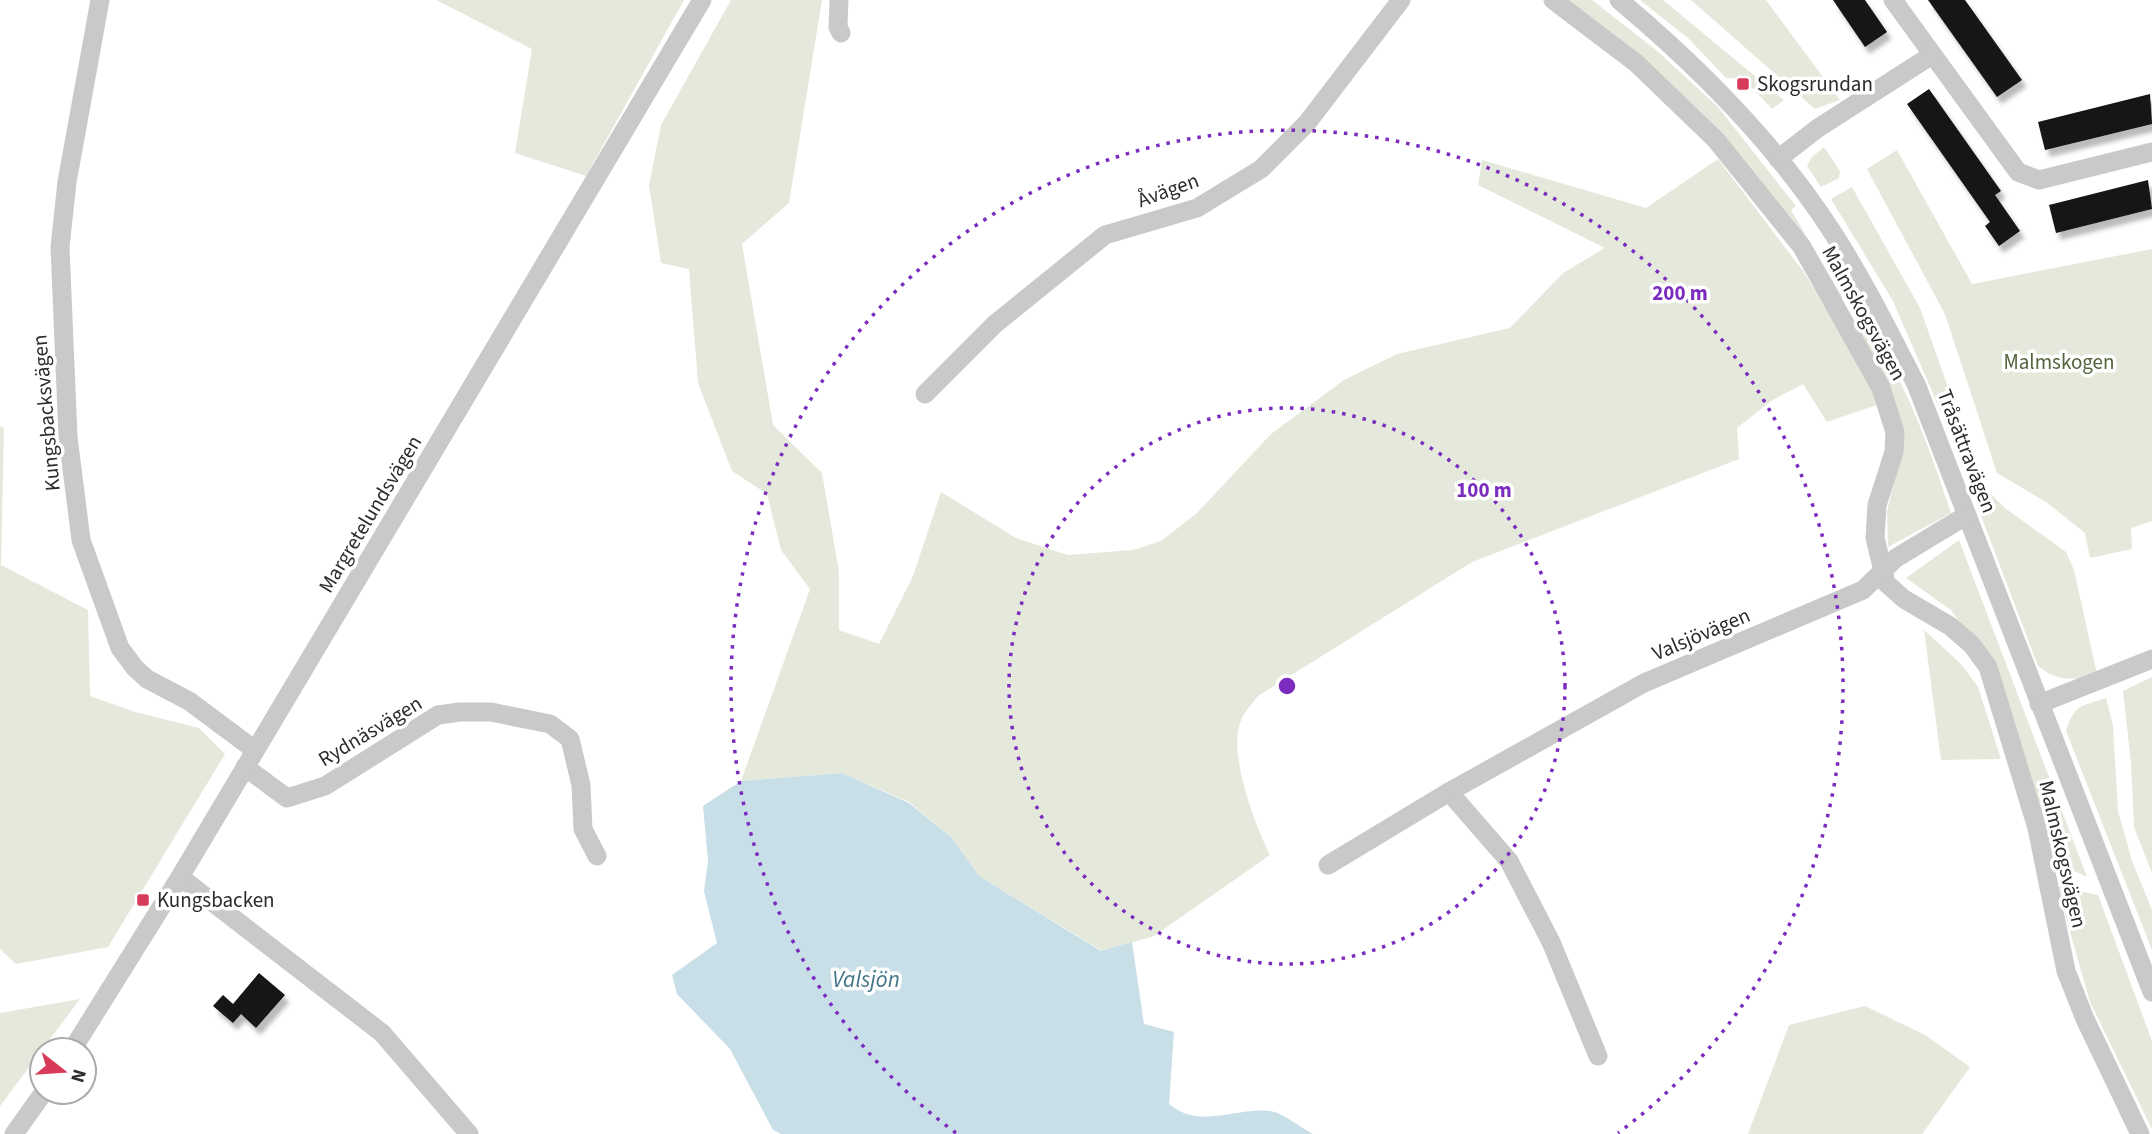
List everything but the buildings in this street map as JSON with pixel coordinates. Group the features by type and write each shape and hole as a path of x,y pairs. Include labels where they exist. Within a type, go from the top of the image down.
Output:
{"street":[{"name":"Kungsbacksvägen","path":"100,0 67,183 60,247 68,437 81,540 120,648 135,668 147,679 189,701 250,758"},
{"name":"Margretelundsvägen","path":"81,1036 180,877 702,0"},
{"path":"839,0 838,27 841,33"},
{"name":"Åvägen","path":"925,394 995,324 1105,235 1197,208 1261,170 1307,123 1401,0"},
{"name":"Malmskogsvägen","path":"1553,0 1636,62 1716,141 1802,247 1881,388 1895,432 1894,452 1877,505 1875,538 1882,572 1896,592 1950,626 1972,645 1988,667 2037,828 2066,971 2085,1019 2140,1134"},
{"name":"Tråsättravägen","path":"1619,0 1674,46 1735,108 1778,159 1831,229 1876,305 1916,384 2152,992"},
{"path":"1893,0 2008,160 2024,175 2039,180 2152,152"},
{"path":"1778,159 1818,128 1932,55"},
{"name":"Valsjövägen","path":"1328,865 1449,792 1644,683 1863,590 1896,558 1967,515"},
{"path":"2039,704 2152,659"},
{"name":"Rydnäsvägen","path":"250,758 287,798 325,786 438,715 491,712 550,724 570,739 581,785 583,829 597,856"},
{"path":"1449,792 1509,861 1551,942 1584,1015 1598,1056"},
{"path":"180,877 382,1033 469,1134"},
{"path":"14,1134 34,1106"}],"green space":[{"path":"436,0 684,0 586,176 515,153 532,49"},
{"path":"731,0 822,0 789,203 742,244 773,425 822,473 839,572 839,630 879,644 913,576 941,492 1016,538 1068,555 1133,550 1161,541 1197,513 1271,434 1344,380 1397,354 1510,328 1563,273 1605,248 1478,185 1482,160 1646,208 1718,159 1803,271 1870,381 1877,405 1827,422 1803,384 1771,401 1737,428 1739,459 1472,562 1258,696 1242,718 1238,732 1238,749 1250,807 1270,855 1154,936 1102,951 979,876 952,838 909,802 842,773 741,781 810,589 781,550 767,494 732,471 698,383 689,269 661,263 649,185 661,125"},
{"path":"1564,0 1592,0 1656,50 1718,107 1796,206 1791,210 1843,298 1837,299 1770,198"},
{"path":"1640,0 1663,0 1784,100 1772,109 1744,79 1726,78 1689,39"},
{"path":"1691,0 1766,0 1840,100 1815,109"},
{"path":"1824,147 1840,171 1839,178 1821,187 1807,166 1811,158"},
{"name":"Malmskogen","path":"1897,150 1972,284 2152,249 2152,521 2131,528 2132,549 2090,558 2085,533 2046,502 1997,473 1945,314 1867,169"},
{"path":"1852,187 1920,308 1972,455 1989,492 2005,508 2066,552 2074,570 2097,674 2066,679 2052,675 2038,666 1947,426 1893,301 1831,199"},
{"path":"1854,320 1865,323 1893,368 1925,439 1951,513 1888,547 1887,511 1900,460"},
{"path":"0,426 4,428 1,565 88,610 90,696 135,712 199,728 225,754 108,947 16,964 0,949"},
{"path":"1959,540 2087,877 2053,861 1991,666 1951,610 1906,578"},
{"path":"1924,630 1961,664 1978,687 2001,759 1941,760"},
{"path":"2152,677 2152,873 2134,827 2131,763 2123,691"},
{"path":"2106,698 2113,726 2118,811 2132,861 2152,910 2152,950 2066,731 2076,711"},
{"path":"2057,886 2098,895 2152,1041 2152,1129 2090,1002"},
{"path":"80,999 52,1036 28,1036 28,1069 0,1106 0,1013"},
{"path":"1865,1006 1925,1035 1970,1067 1922,1134 1748,1134 1789,1025"}],"water":[{"name":"Valsjön","path":"842,773 909,803 952,838 979,876 1101,951 1132,942 1144,1024 1174,1032 1169,1104 1181,1112 1205,1117 1257,1111 1275,1112 1313,1134 781,1134 773,1130 730,1049 677,994 672,975 717,943 704,891 708,861 703,806 741,781"}],"place":[{"name":"Skogsrundan","path":"1743,84"},
{"name":"Kungsbacken","path":"143,900"}]}
